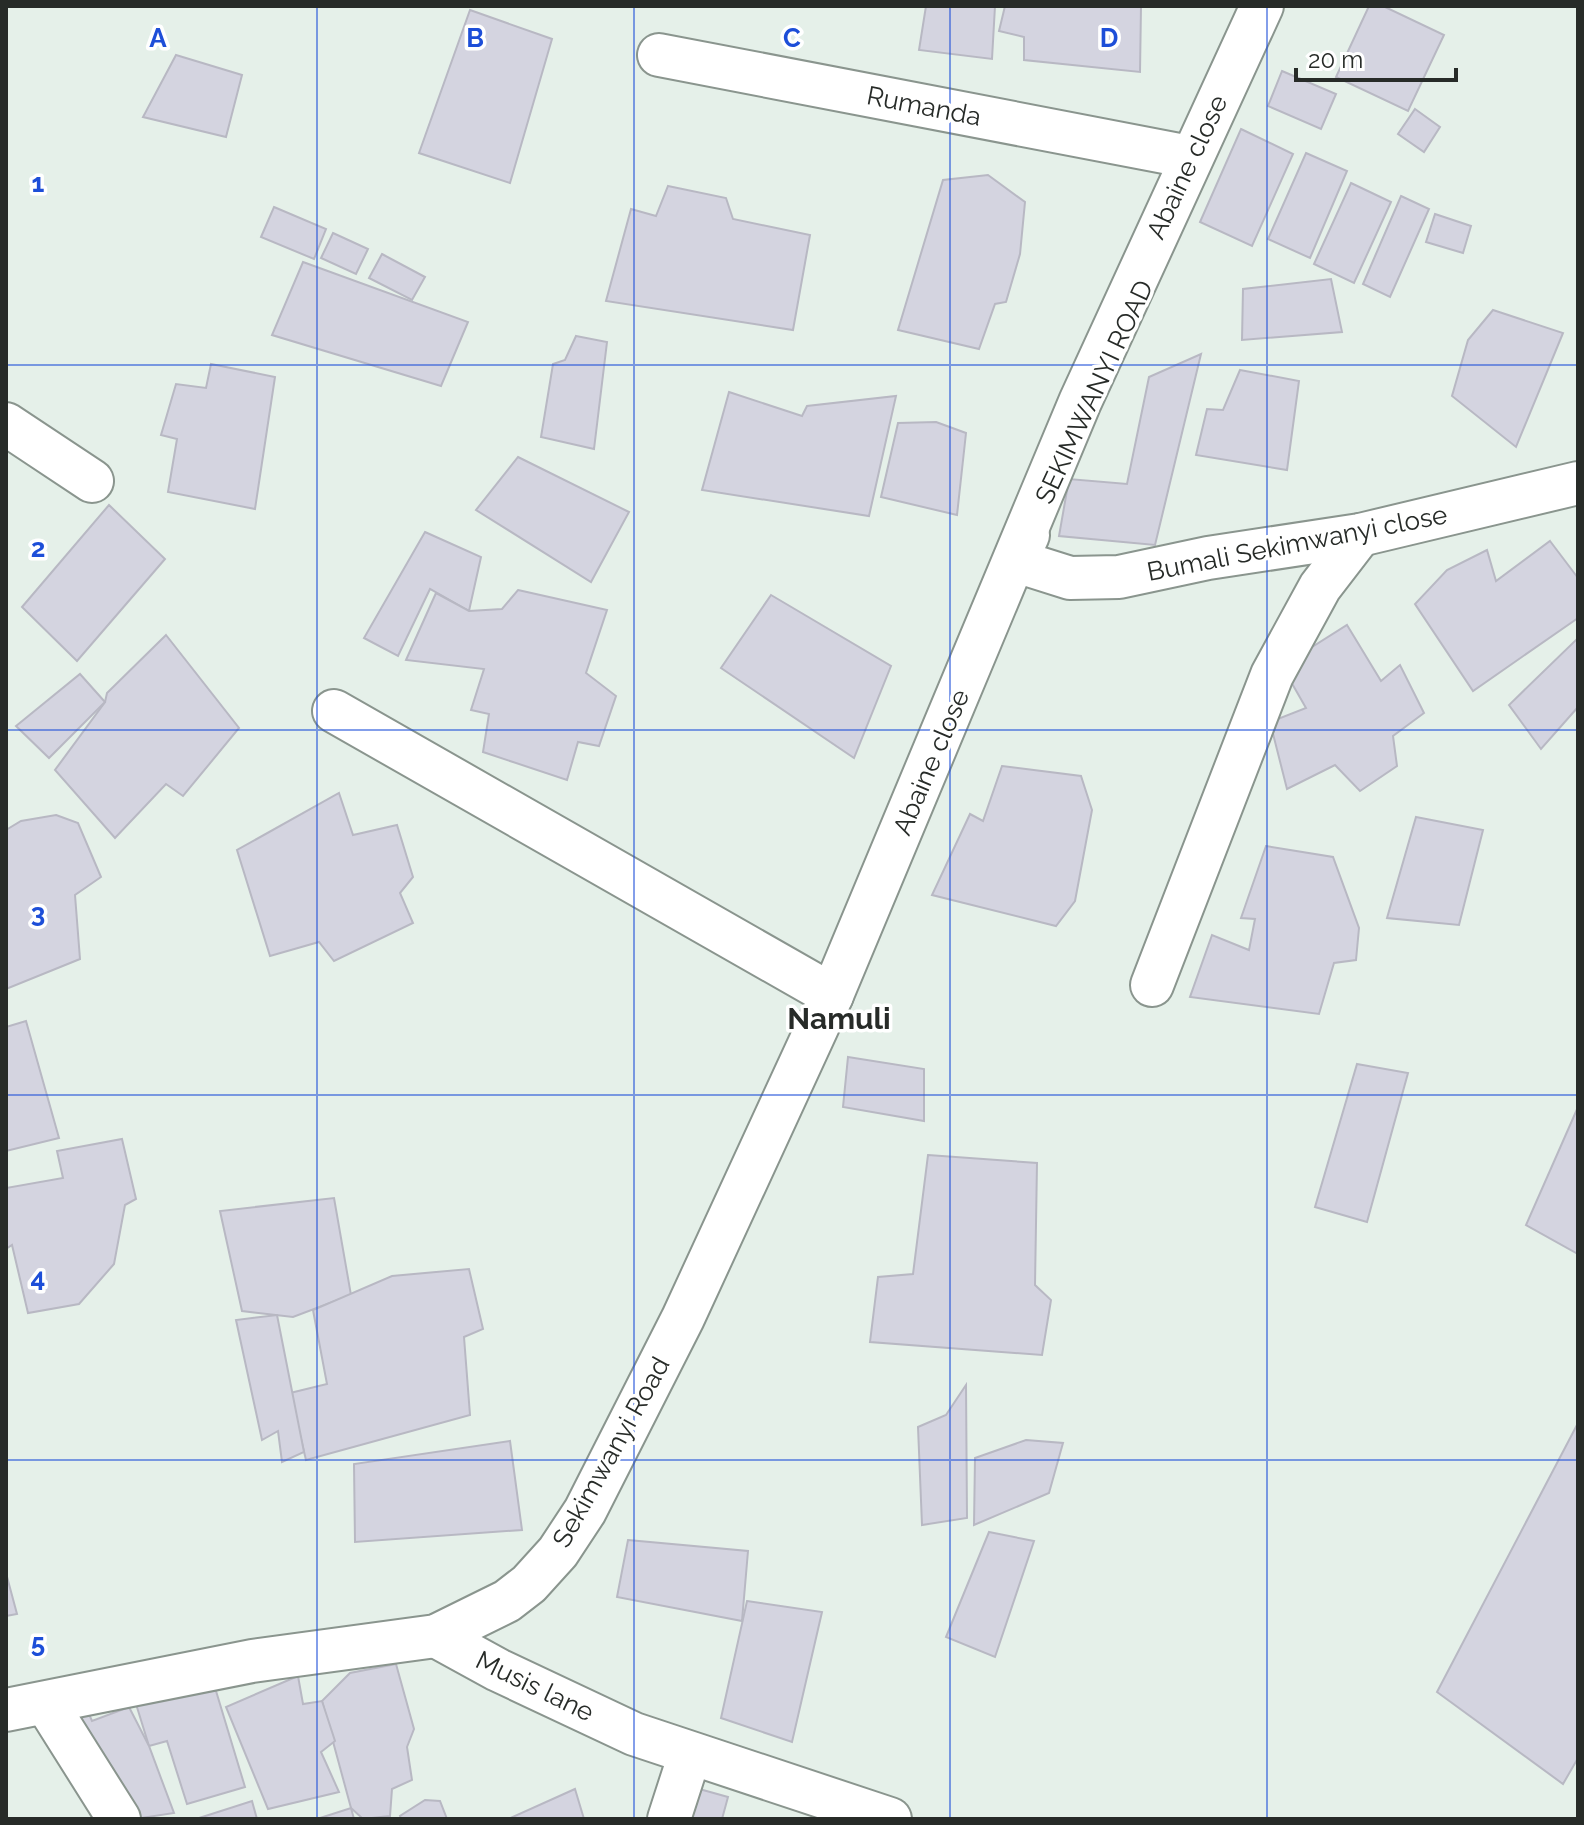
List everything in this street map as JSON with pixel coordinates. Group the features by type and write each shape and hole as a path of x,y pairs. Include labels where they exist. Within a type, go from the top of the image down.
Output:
{"street":[{"name":"Abaine close","path":"832,995 1080,402 1262,6"},
{"name":"SEKIMWANYI ROAD","path":"1016,561 1272,6"},
{"name":"Rumanda","path":"659,55 1190,157"},
{"path":"6,424 92,481"},
{"name":"Bumali Sekimwanyi close","path":"1016,561 1070,578 1119,577 1208,558 1360,535 1578,483"},
{"path":"1152,985 1272,675 1320,587 1360,535"},
{"path":"334,711 832,995"},
{"name":"Sekimwanyi Road","path":"6,1710 252,1661 436,1636 482,1615 529,1584 558,1552 585,1511 683,1318 832,995"},
{"name":"Musis lane","path":"436,1636 498,1670 634,1734 890,1819"},
{"path":"46,1703 119,1819"},
{"path":"669,1819 690,1754"}],"building":[{"path":"926,6 995,6 992,59 919,50"},
{"path":"1005,6 1141,6 1140,72 1024,60 1024,37 999,31"},
{"path":"1369,6 1383,6 1444,35 1408,111 1336,77"},
{"path":"470,10 552,39 510,183 419,153"},
{"path":"176,55 242,75 226,137 143,117"},
{"path":"1282,71 1336,94 1321,129 1268,106"},
{"path":"1415,109 1440,127 1424,152 1398,134"},
{"path":"1241,129 1293,154 1252,246 1200,222"},
{"path":"1306,153 1347,171 1310,258 1268,239"},
{"path":"988,175 1025,202 1020,254 1006,302 995,304 979,349 898,330 943,180"},
{"path":"1351,183 1391,202 1354,283 1314,264"},
{"path":"668,186 726,198 733,219 810,235 793,330 606,301 631,209 656,216"},
{"path":"1401,196 1429,209 1390,297 1363,284"},
{"path":"274,207 326,229 314,259 261,237"},
{"path":"1435,214 1471,226 1463,253 1426,242"},
{"path":"333,233 368,249 356,274 321,258"},
{"path":"382,254 425,277 412,300 369,278"},
{"path":"303,262 468,322 441,386 272,335"},
{"path":"1331,279 1342,332 1242,340 1243,289"},
{"path":"1493,310 1563,333 1516,447 1452,396 1468,340"},
{"path":"576,336 607,342 594,449 541,437 553,364 565,360"},
{"path":"1201,354 1155,545 1059,536 1069,479 1127,484 1149,377"},
{"path":"211,364 275,377 255,509 168,492 177,439 161,435 176,384 206,388"},
{"path":"1240,370 1299,381 1287,470 1196,455 1207,409 1223,410"},
{"path":"729,392 802,416 807,406 896,396 869,516 702,490"},
{"path":"936,422 966,433 957,515 881,497 898,423"},
{"path":"518,457 629,512 591,582 476,510"},
{"path":"109,505 165,559 77,661 22,607"},
{"path":"425,532 481,557 469,611 430,589 398,656 364,638"},
{"path":"1550,541 1578,578 1578,618 1473,691 1415,604 1447,570 1487,550 1496,581"},
{"path":"518,590 607,610 586,673 616,696 599,746 578,742 567,780 483,752 489,714 471,710 484,669 406,660 436,593 469,611 502,609"},
{"path":"771,595 891,666 854,758 721,668"},
{"path":"1347,625 1381,681 1400,665 1424,713 1393,736 1397,766 1360,791 1335,765 1287,789 1270,722 1306,708 1282,666"},
{"path":"166,635 239,728 183,796 166,784 115,838 55,770 105,702 107,693"},
{"path":"1578,638 1578,707 1541,749 1509,705"},
{"path":"80,674 105,702 49,758 16,726"},
{"path":"1002,766 1081,776 1092,810 1075,901 1056,926 932,895 970,814 983,821"},
{"path":"339,793 353,835 397,825 413,877 400,893 413,923 334,961 319,942 270,956 237,850"},
{"path":"56,815 78,823 101,877 75,895 80,959 6,989 6,830 21,821"},
{"path":"1416,817 1483,830 1459,925 1387,918"},
{"path":"1266,846 1333,857 1359,928 1356,960 1334,963 1319,1014 1190,997 1212,935 1249,950 1255,919 1241,918"},
{"path":"26,1021 59,1138 6,1151 6,1027"},
{"path":"848,1057 924,1069 924,1121 843,1107"},
{"path":"1357,1064 1408,1073 1367,1222 1315,1207"},
{"path":"1578,1107 1578,1254 1526,1225"},
{"path":"122,1139 136,1199 125,1205 114,1264 79,1304 28,1313 12,1245 6,1249 6,1188 63,1178 57,1151"},
{"path":"928,1155 1037,1163 1035,1285 1051,1300 1042,1355 870,1342 878,1277 913,1274"},
{"path":"334,1198 351,1295 293,1317 242,1311 220,1211"},
{"path":"469,1269 483,1329 464,1337 470,1415 306,1460 290,1393 327,1384 313,1310 392,1276"},
{"path":"277,1315 304,1452 282,1462 278,1431 262,1440 236,1320"},
{"path":"966,1385 967,1518 922,1525 918,1427 946,1415"},
{"path":"1578,1423 1578,1758 1563,1784 1437,1692"},
{"path":"1026,1440 1063,1443 1049,1493 974,1525 975,1458"},
{"path":"510,1441 522,1530 355,1542 354,1464"},
{"path":"989,1532 1034,1541 995,1657 946,1637"},
{"path":"628,1540 748,1551 742,1621 617,1597"},
{"path":"6,1573 17,1614 6,1616"},
{"path":"747,1601 822,1612 792,1742 721,1718"},
{"path":"396,1664 414,1729 407,1747 412,1780 392,1789 390,1816 363,1819 351,1808 322,1701 350,1673"},
{"path":"298,1676 303,1704 322,1701 335,1741 321,1752 339,1792 268,1809 226,1707"},
{"path":"213,1681 245,1787 187,1804 167,1741 149,1746 136,1704"},
{"path":"85,1705 92,1721 129,1707 149,1746 174,1813 135,1819 68,1713"},
{"path":"685,1785 728,1797 722,1819 675,1819"},
{"path":"575,1789 584,1819 508,1819"},
{"path":"425,1800 440,1801 447,1819 401,1819 400,1816"},
{"path":"252,1801 257,1819 196,1819"},
{"path":"351,1808 354,1819 320,1819 320,1818"}],"district":[{"name":"Namuli","path":"839,1018"}]}
